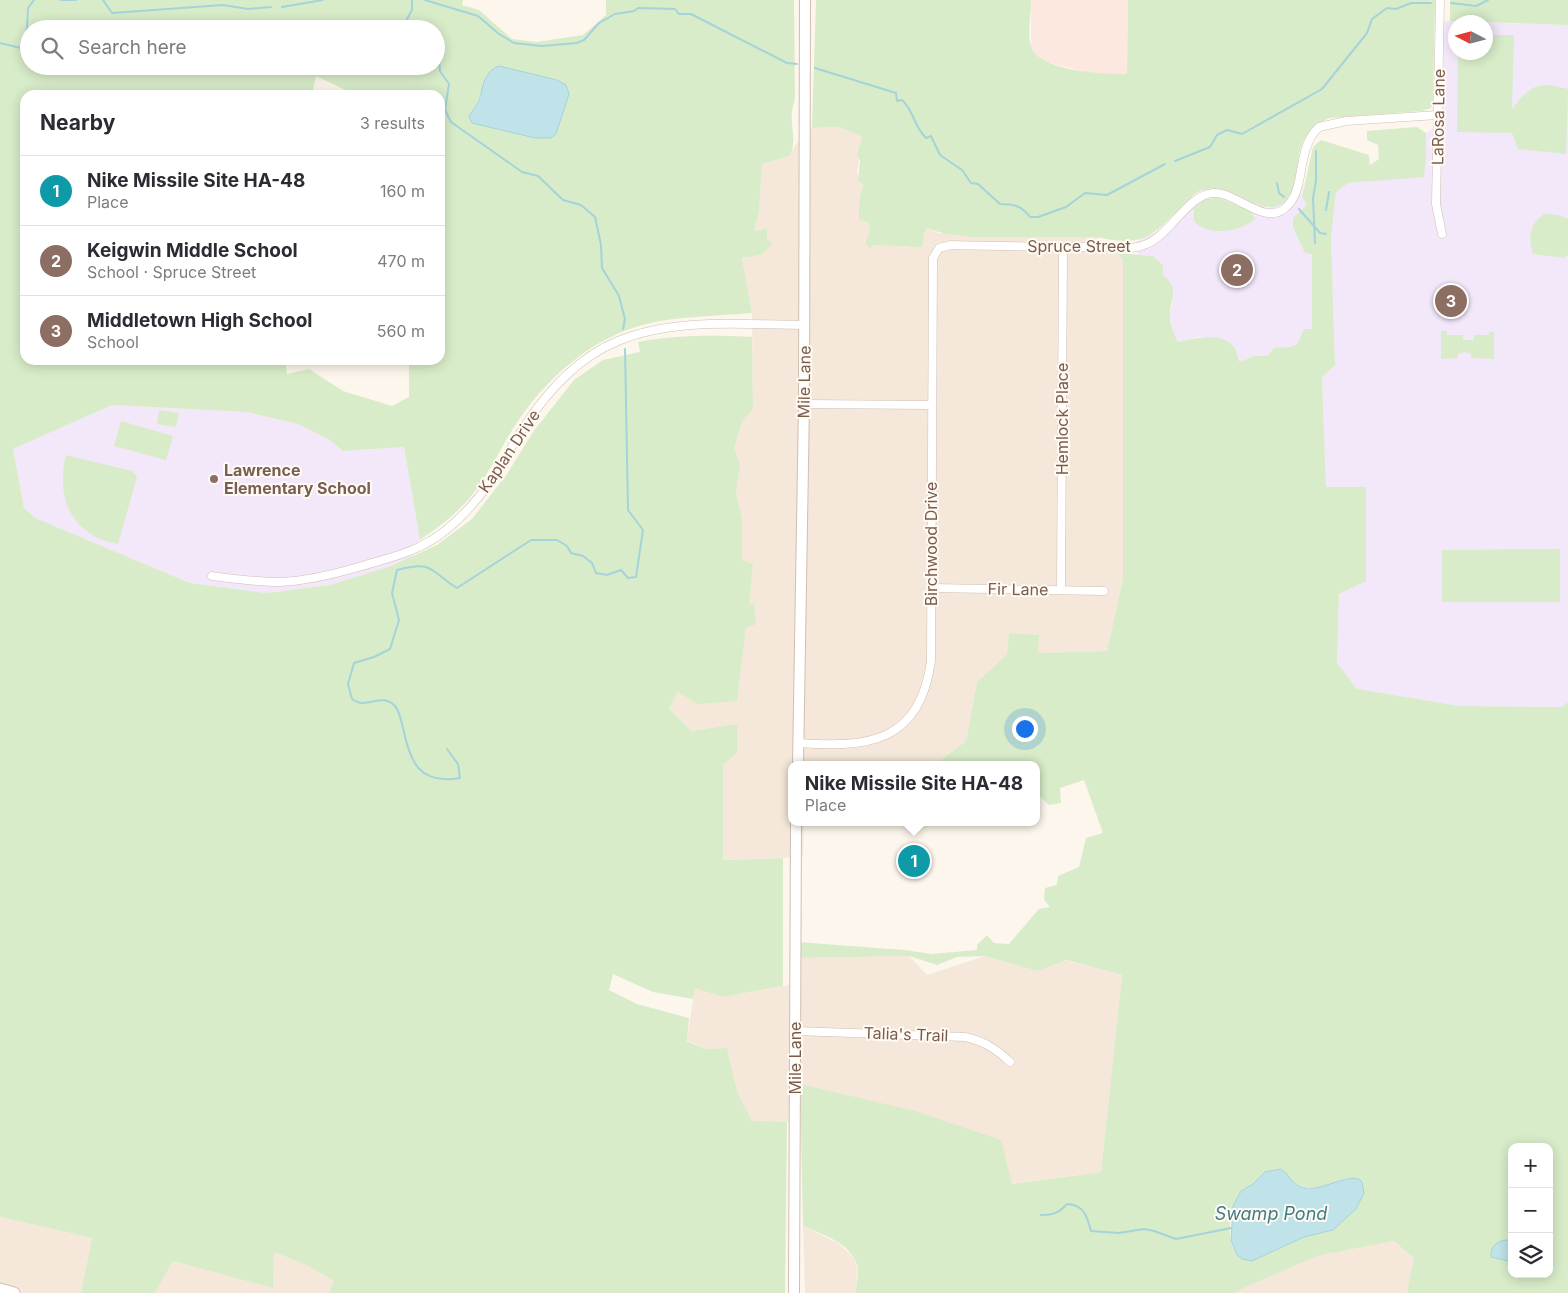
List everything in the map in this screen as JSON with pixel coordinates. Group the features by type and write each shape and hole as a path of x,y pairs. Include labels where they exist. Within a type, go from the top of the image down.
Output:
{"main road":[{"path":"0,1289 14,1293"}],"street":[{"name":"Mile Lane","path":"798,761 805,325 805,0"},
{"name":"LaRosa Lane","path":"1440,0 1436,204 1442,234"},
{"name":"Spruce Street","path":"940,248 951,245 1144,246 1159,236 1197,200 1211,193 1228,196 1266,212 1279,212 1294,197 1305,148 1320,128 1346,121 1438,115"},
{"name":"Hemlock Place","path":"1061,590 1063,247"},
{"name":"Birchwood Drive","path":"798,743 840,746 874,741 903,723 922,698 928,682 931,661 931,405 934,258 940,248"},
{"name":"Kaplan Drive","path":"212,576 257,581 301,581 330,575 421,547 437,537 469,508 492,481 544,398 558,383 597,352 617,341 677,326 805,325"},
{"path":"804,404 931,405"},
{"name":"Fir Lane","path":"931,588 1104,591"},
{"name":"Mile Lane","path":"794,1293 796,826"},
{"name":"Talia's Trail","path":"795,1031 965,1037 983,1042 997,1050 1010,1062"}],"shaded area":[{"path":"1031,0 1128,0 1127,74 1095,74 1042,61 1031,47"},
{"path":"1444,21 1448,21 1448,60 1493,60 1493,22 1568,25 1568,702 1563,707 1459,706 1357,689 1337,663 1339,594 1366,580 1366,487 1326,488 1322,376 1335,365 1331,237 1336,192 1348,183 1366,182 1426,159 1426,133 1443,121"},
{"path":"839,127 862,137 857,173 863,184 859,203 870,231 865,243 909,247 923,235 927,228 938,233 951,233 969,237 1097,237 1123,259 1123,578 1107,651 1007,654 977,682 966,741 940,761 788,761 788,826 804,826 803,857 723,860 723,764 737,724 691,731 669,709 678,692 737,701 746,628 754,603 748,604 753,565 742,561 742,519 736,493 740,464 734,448 743,420 753,409 752,313 742,258 761,255 767,240 766,229 754,231 759,211 762,164 790,156 795,145 812,128"},
{"path":"1304,185 1302,197 1307,205 1299,215 1312,254 1312,329 1303,335 1298,343 1291,347 1274,348 1267,356 1254,356 1240,362 1235,349 1200,337 1178,342 1173,334 1170,315 1174,293 1163,276 1163,265 1153,256 1138,255 1137,241 1155,233 1190,198 1206,189 1224,189 1269,208 1285,201 1293,186"},
{"name":"Lawrence Elementary School","path":"112,405 247,412 298,424 330,440 343,451 404,447 420,540 412,557 391,566 330,585 266,593 190,583 34,518 24,508 13,449"},
{"path":"1044,955 1122,975 1101,1172 1011,1184 800,1085 800,1122 752,1122 737,1091 727,1048 705,1049 687,1040 695,987 723,997 800,983 800,958 909,956 927,975 985,956 1037,971"},
{"path":"0,1217 92,1238 81,1293 0,1293"},
{"path":"803,1226 838,1243 854,1258 857,1268 856,1293 805,1293"},
{"path":"1394,1241 1415,1258 1407,1293 1233,1293 1317,1256"},
{"path":"274,1252 306,1265 334,1281 329,1293 155,1293 173,1261 273,1287"}],"green space":[{"path":"0,0 463,0 462,5 479,10 512,39 537,42 583,35 606,15 606,0 794,0 795,100 792,116 793,142 790,156 762,164 759,211 754,231 767,228 767,240 773,244 761,255 742,258 752,313 659,321 627,330 591,348 560,372 532,402 512,430 483,479 466,502 447,520 420,540 404,447 343,451 330,440 298,424 247,412 112,405 13,449 24,508 35,518 190,583 266,593 330,585 391,566 437,545 472,519 507,474 533,432 574,380 603,360 640,352 638,342 695,336 752,337 753,409 743,420 734,448 740,464 736,493 742,519 742,560 753,564 749,604 754,603 756,624 746,628 737,701 698,704 678,692 669,709 691,731 737,724 737,753 723,764 723,860 783,858 783,986 723,997 695,988 693,999 653,992 613,974 609,990 637,1004 689,1018 687,1041 705,1049 727,1048 737,1091 752,1121 787,1122 785,1293 329,1293 334,1281 306,1265 274,1252 273,1288 173,1261 155,1293 81,1293 92,1238 0,1217","holes":["487,75 535,138 492,127 470,116"]},
{"path":"816,0 1031,0 1030,41 1037,55 1046,61 1074,70 1127,74 1128,0 1430,0 1430,5 1431,0 1435,0 1433,104 1431,108 1422,111 1329,118 1315,127 1306,137 1301,148 1292,191 1285,201 1277,206 1258,205 1227,192 1207,189 1192,196 1164,224 1138,240 1127,241 1097,237 969,237 942,233 927,228 923,235 923,247 873,245 870,249 865,243 870,231 868,222 859,220 859,203 863,184 858,181 860,160 857,155 862,137 839,127 812,128"},
{"path":"1450,0 1568,0 1568,25 1493,22 1493,15 1450,15"},
{"path":"1493,35 1514,35 1512,109 1524,95 1536,87 1549,85 1568,89 1566,154 1518,149 1512,133 1457,132 1458,60 1493,60"},
{"path":"1417,127 1426,133 1424,177 1348,183 1336,192 1331,237 1335,365 1322,377 1326,487 1366,487 1366,581 1339,594 1337,663 1357,689 1459,706 1562,707 1568,702 1568,1293 1407,1293 1414,1258 1394,1241 1317,1256 1233,1293 856,1293 858,1275 854,1257 834,1240 803,1226 800,1084 915,1111 1001,1140 1012,1184 1101,1172 1122,975 1066,960 1037,971 985,956 957,957 937,965 909,956 800,958 798,942 932,954 977,950 977,945 987,935 994,943 1009,944 1039,909 1050,907 1044,900 1045,888 1057,885 1058,876 1079,867 1086,838 1103,833 1084,780 1060,788 1061,803 1049,805 1040,797 1040,761 940,761 966,741 977,682 1007,654 1009,633 1039,635 1038,653 1107,651 1123,578 1123,259 1116,253 1153,256 1163,265 1163,275 1172,285 1173,290 1170,319 1178,342 1207,337 1222,339 1234,347 1240,362 1254,356 1267,356 1274,348 1291,347 1298,343 1304,329 1312,329 1312,254 1305,253 1293,227 1293,218 1307,205 1302,197 1313,147 1321,140 1369,155 1370,165 1379,159 1378,145 1367,140 1367,131","holes":["1265,1172 1305,1187 1322,1187 1346,1178 1364,1189 1356,1209 1333,1230 1304,1237 1252,1261 1242,1258 1236,1252 1230,1233 1230,1221 1236,1200 1241,1192 1254,1184"]},
{"path":"1219,198 1250,211 1255,219 1233,230 1215,231 1199,226 1194,221 1194,208 1206,199"},
{"path":"1544,214 1558,215 1568,219 1568,255 1564,258 1533,254 1530,243 1531,232 1535,223"},
{"path":"1441,331 1447,331 1447,335 1463,335 1463,340 1474,340 1474,335 1489,335 1489,332 1494,332 1494,359 1471,358 1471,354 1465,352 1458,354 1458,358 1441,359"},
{"path":"159,410 179,413 176,427 157,424"},
{"path":"121,421 173,436 166,460 114,446"},
{"path":"66,455 132,471 137,477 118,544 102,540 89,533 78,524 71,513 65,500 63,486"},
{"path":"1560,549 1560,602 1442,602 1442,550"}],"water":[{"path":"499,66 557,80 566,85 569,94 556,134 551,138 535,138 472,123 469,116 479,100 484,82 488,74"},
{"name":"Swamp Pond","path":"1281,1169 1294,1183 1306,1188 1321,1187 1345,1179 1358,1179 1362,1182 1364,1193 1356,1209 1333,1230 1304,1237 1252,1261 1242,1259 1237,1255 1231,1240 1233,1206 1241,1191 1253,1184 1265,1172"},
{"path":"1508,1240 1508,1261 1491,1257 1491,1251 1498,1243"}],"waterway":[{"path":"27,20 28,8 34,0"},
{"path":"61,0 76,0"},
{"path":"103,0 112,13 223,5 248,9 271,7"},
{"path":"282,7 323,0"},
{"path":"407,20 412,10 412,0"},
{"path":"425,0 478,16 499,34 514,43 542,46 577,43 584,40 599,23 615,14 634,11 638,8 675,9 679,14 691,14 787,63 797,64"},
{"path":"1451,3 1476,6 1488,0"},
{"path":"1175,161 1210,147 1217,135 1227,130 1242,134 1322,89 1367,33 1372,19 1387,8 1396,9 1411,3 1431,3"},
{"path":"0,43 20,48"},
{"path":"815,68 896,93 897,101 902,100 906,105 921,133 926,138 931,136 940,155 962,170 971,183 978,184 1000,204 1016,206 1030,217 1038,217 1066,207 1085,193 1107,195 1165,164"},
{"path":"443,75 449,84 445,110"},
{"path":"445,110 451,122 522,172 538,176 563,200 581,205 595,217 601,245 602,268 619,296 625,319 623,329"},
{"path":"1315,243 1313,198 1316,181 1316,151"},
{"path":"1277,183 1279,193 1284,197"},
{"path":"1326,210 1329,192"},
{"path":"1299,209 1320,233 1326,234"},
{"path":"447,749 458,764 460,778 435,778 419,768 413,761 409,751 400,717 395,706 383,700 362,703 352,699 348,684 354,663 374,657 390,649 399,620 392,593 397,570 418,566 425,567 436,572 457,588 531,540 557,540 567,546 571,553 583,556 592,563 596,573 607,575 621,570 628,578 636,577 643,530 628,510 625,349"},
{"path":"1041,1215 1056,1213 1067,1204 1073,1205 1084,1212 1091,1231 1119,1233 1144,1229 1176,1239 1231,1228"}],"place":[{"name":"Keigwin Middle School","path":"1237,270"},
{"name":"Middletown High School","path":"1451,301"},
{"name":"Lawrence Elementary School","path":"214,479"},
{"name":"Nike Missile Site HA-48","path":"914,861"}]}
